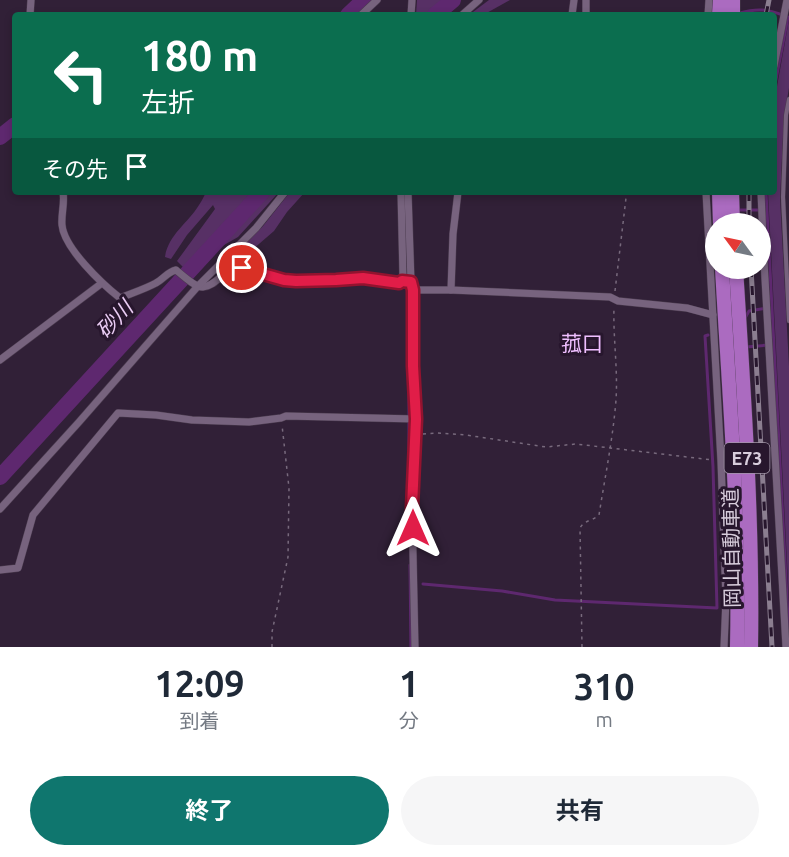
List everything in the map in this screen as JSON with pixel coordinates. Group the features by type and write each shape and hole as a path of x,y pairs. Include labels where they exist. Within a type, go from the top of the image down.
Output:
{"highway":[{"path":"719,195 720,213"},
{"path":"732,195 733,213"},
{"name":"岡山自動車道","path":"723,279 737,510 737,647"},
{"name":"岡山自動車道","path":"737,279 750,508 751,647"}],"street":[{"path":"364,12 377,0"},
{"path":"465,12 479,0"},
{"path":"777,51 788,0"},
{"path":"63,195 62,227 74,251 102,283 120,298 158,282 169,272 176,270 198,286 203,287 213,284 234,268 296,281 363,278 399,283 407,281"},
{"path":"0,509 198,286 256,228 283,195"},
{"path":"400,195 403,277 413,290 411,419 416,434 412,507 415,647"},
{"path":"407,281 408,195"},
{"path":"451,290 453,234 458,195"},
{"path":"706,195 722,461 726,598 724,647"},
{"path":"761,195 786,647"},
{"path":"0,360 102,283"},
{"path":"413,290 610,297 618,301 687,308 713,315"},
{"path":"0,570 18,568 33,514 118,413 192,420 249,422 286,416 411,419"}],"lane":[{"path":"789,99 786,115 783,196 789,321"}],"path":[{"path":"582,647 580,528 599,514 616,399 614,298 625,195"},
{"path":"272,647 272,632 288,557 289,488 281,418"},
{"path":"416,434 466,435 546,447 576,444 710,459"}],"shaded area":[{"path":"417,0 447,0 433,12 416,12"},
{"path":"489,0 510,0 488,12 473,12"},
{"path":"789,20 789,88 784,117 780,199 789,366 789,600 771,213 769,213 768,195 777,195 777,86"},
{"path":"204,195 276,195 238,237 184,268 177,261 215,209 213,205 187,235 171,259 165,257 167,249 174,236"},
{"path":"288,195 302,195 274,231 244,257 238,251 263,226"}],"waterway":[{"path":"351,12 364,0"},
{"name":"砂川","path":"439,12 453,0"},
{"path":"744,12 752,10 773,12"},
{"path":"777,13 785,16"},
{"path":"777,74 788,17"},
{"path":"0,137 12,127"},
{"name":"砂川","path":"0,477 259,195"},
{"path":"766,195 789,638"},
{"path":"739,210 761,210"},
{"path":"409,286 409,498"},
{"path":"745,318 749,311 767,308"},
{"path":"423,584 502,591 555,600 717,608 713,467 705,336 708,335"},
{"path":"746,347 769,345"},
{"path":"410,565 411,647"}],"railway":[{"path":"767,12 769,0"},
{"path":"749,195 749,213"},
{"path":"752,279 772,647"}],"district":[{"name":"菰口","path":"582,343"}],"route":[{"path":"242,268 284,280 296,281 363,278 399,283 411,282 416,419 413,528"}]}
